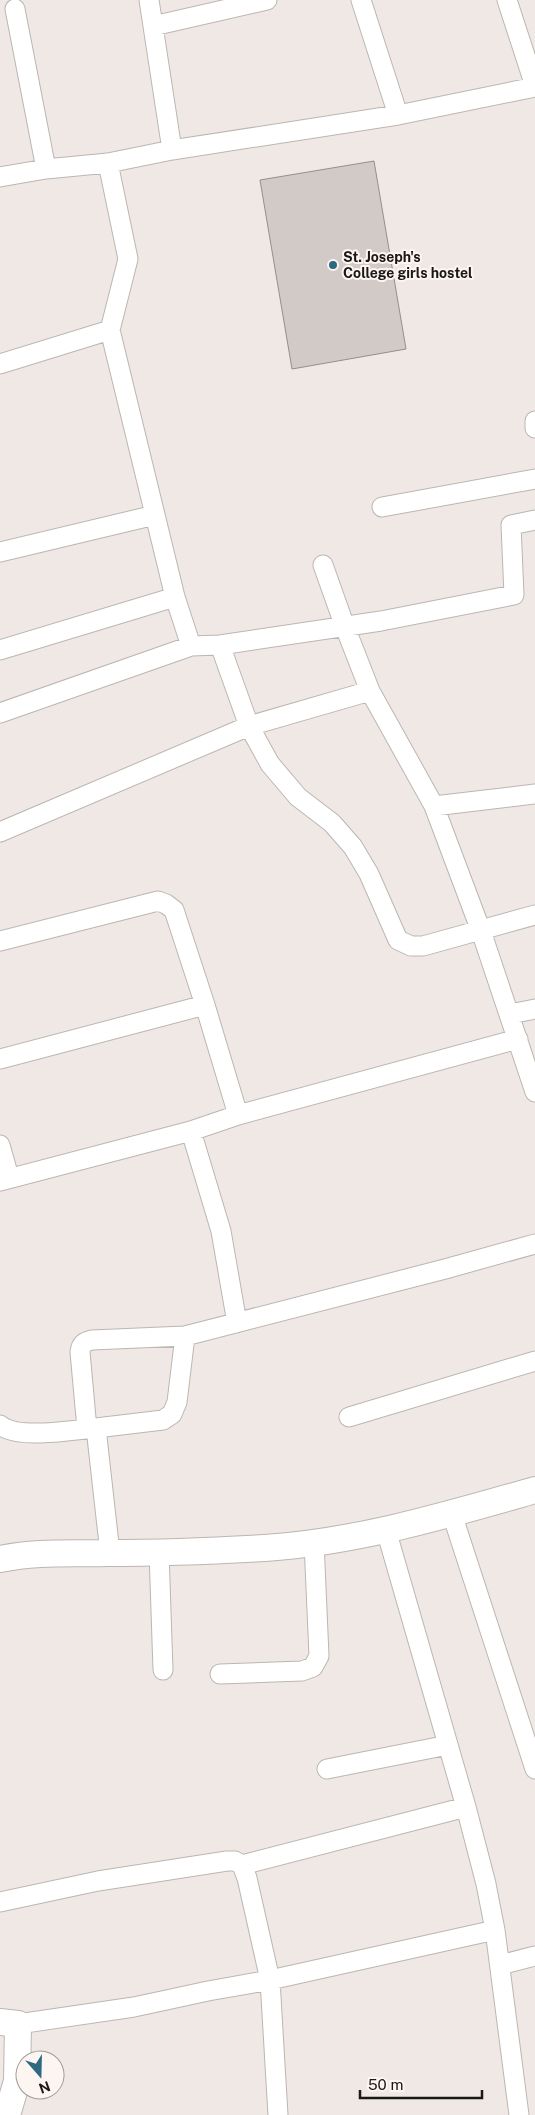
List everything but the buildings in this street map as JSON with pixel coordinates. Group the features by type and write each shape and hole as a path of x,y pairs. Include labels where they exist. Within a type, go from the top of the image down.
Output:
{"street":[{"path":"149,0 172,150"},
{"path":"153,26 267,0"},
{"path":"361,0 398,115"},
{"path":"0,177 46,169 108,162 172,150 398,115 535,86 507,0"},
{"path":"15,9 46,169"},
{"path":"108,162 128,259 110,330 175,597 191,646"},
{"path":"0,364 110,330"},
{"path":"535,421 535,428"},
{"path":"382,507 535,479"},
{"path":"0,552 155,516"},
{"path":"0,713 191,646 220,645 345,627 514,595 511,525 535,520"},
{"path":"323,565 370,691 434,806 481,931 535,1092"},
{"path":"0,650 175,597"},
{"path":"220,645 249,726 270,764 298,797 332,822 352,847 369,874 398,940 411,946 423,946 535,915"},
{"path":"0,832 249,726 370,691"},
{"path":"434,806 535,794"},
{"path":"0,941 158,901 166,904 174,910 238,1115"},
{"path":"0,1059 205,1005"},
{"path":"510,1014 535,1009"},
{"path":"0,1145 4,1179 191,1131 238,1115 518,1039"},
{"path":"191,1131 221,1231 237,1323"},
{"path":"110,1553 80,1352 81,1346 85,1342 92,1340 185,1336 535,1244"},
{"path":"0,1425 5,1429 22,1432 91,1429 164,1420 172,1414 180,1386 185,1336"},
{"path":"350,1417 535,1361"},
{"path":"0,1559 40,1553 159,1552 266,1548 314,1542 386,1530 452,1514 535,1490"},
{"path":"452,1514 535,1770"},
{"path":"386,1530 466,1807 486,1884 500,1964 519,2115"},
{"path":"220,1674 302,1671 313,1667 319,1656 314,1542"},
{"path":"159,1552 162,1670"},
{"path":"327,1769 448,1745"},
{"path":"0,1902 98,1882 217,1863 235,1861 242,1864 466,1807"},
{"path":"242,1864 247,1878 270,1980 278,2115"},
{"path":"8,2115 17,2081 9,2023 134,2007 208,1990 270,1980 495,1930"},
{"path":"500,1964 535,1956"}],"place":[{"name":"St. Joseph's College girls hostel","path":"333,265"}]}
